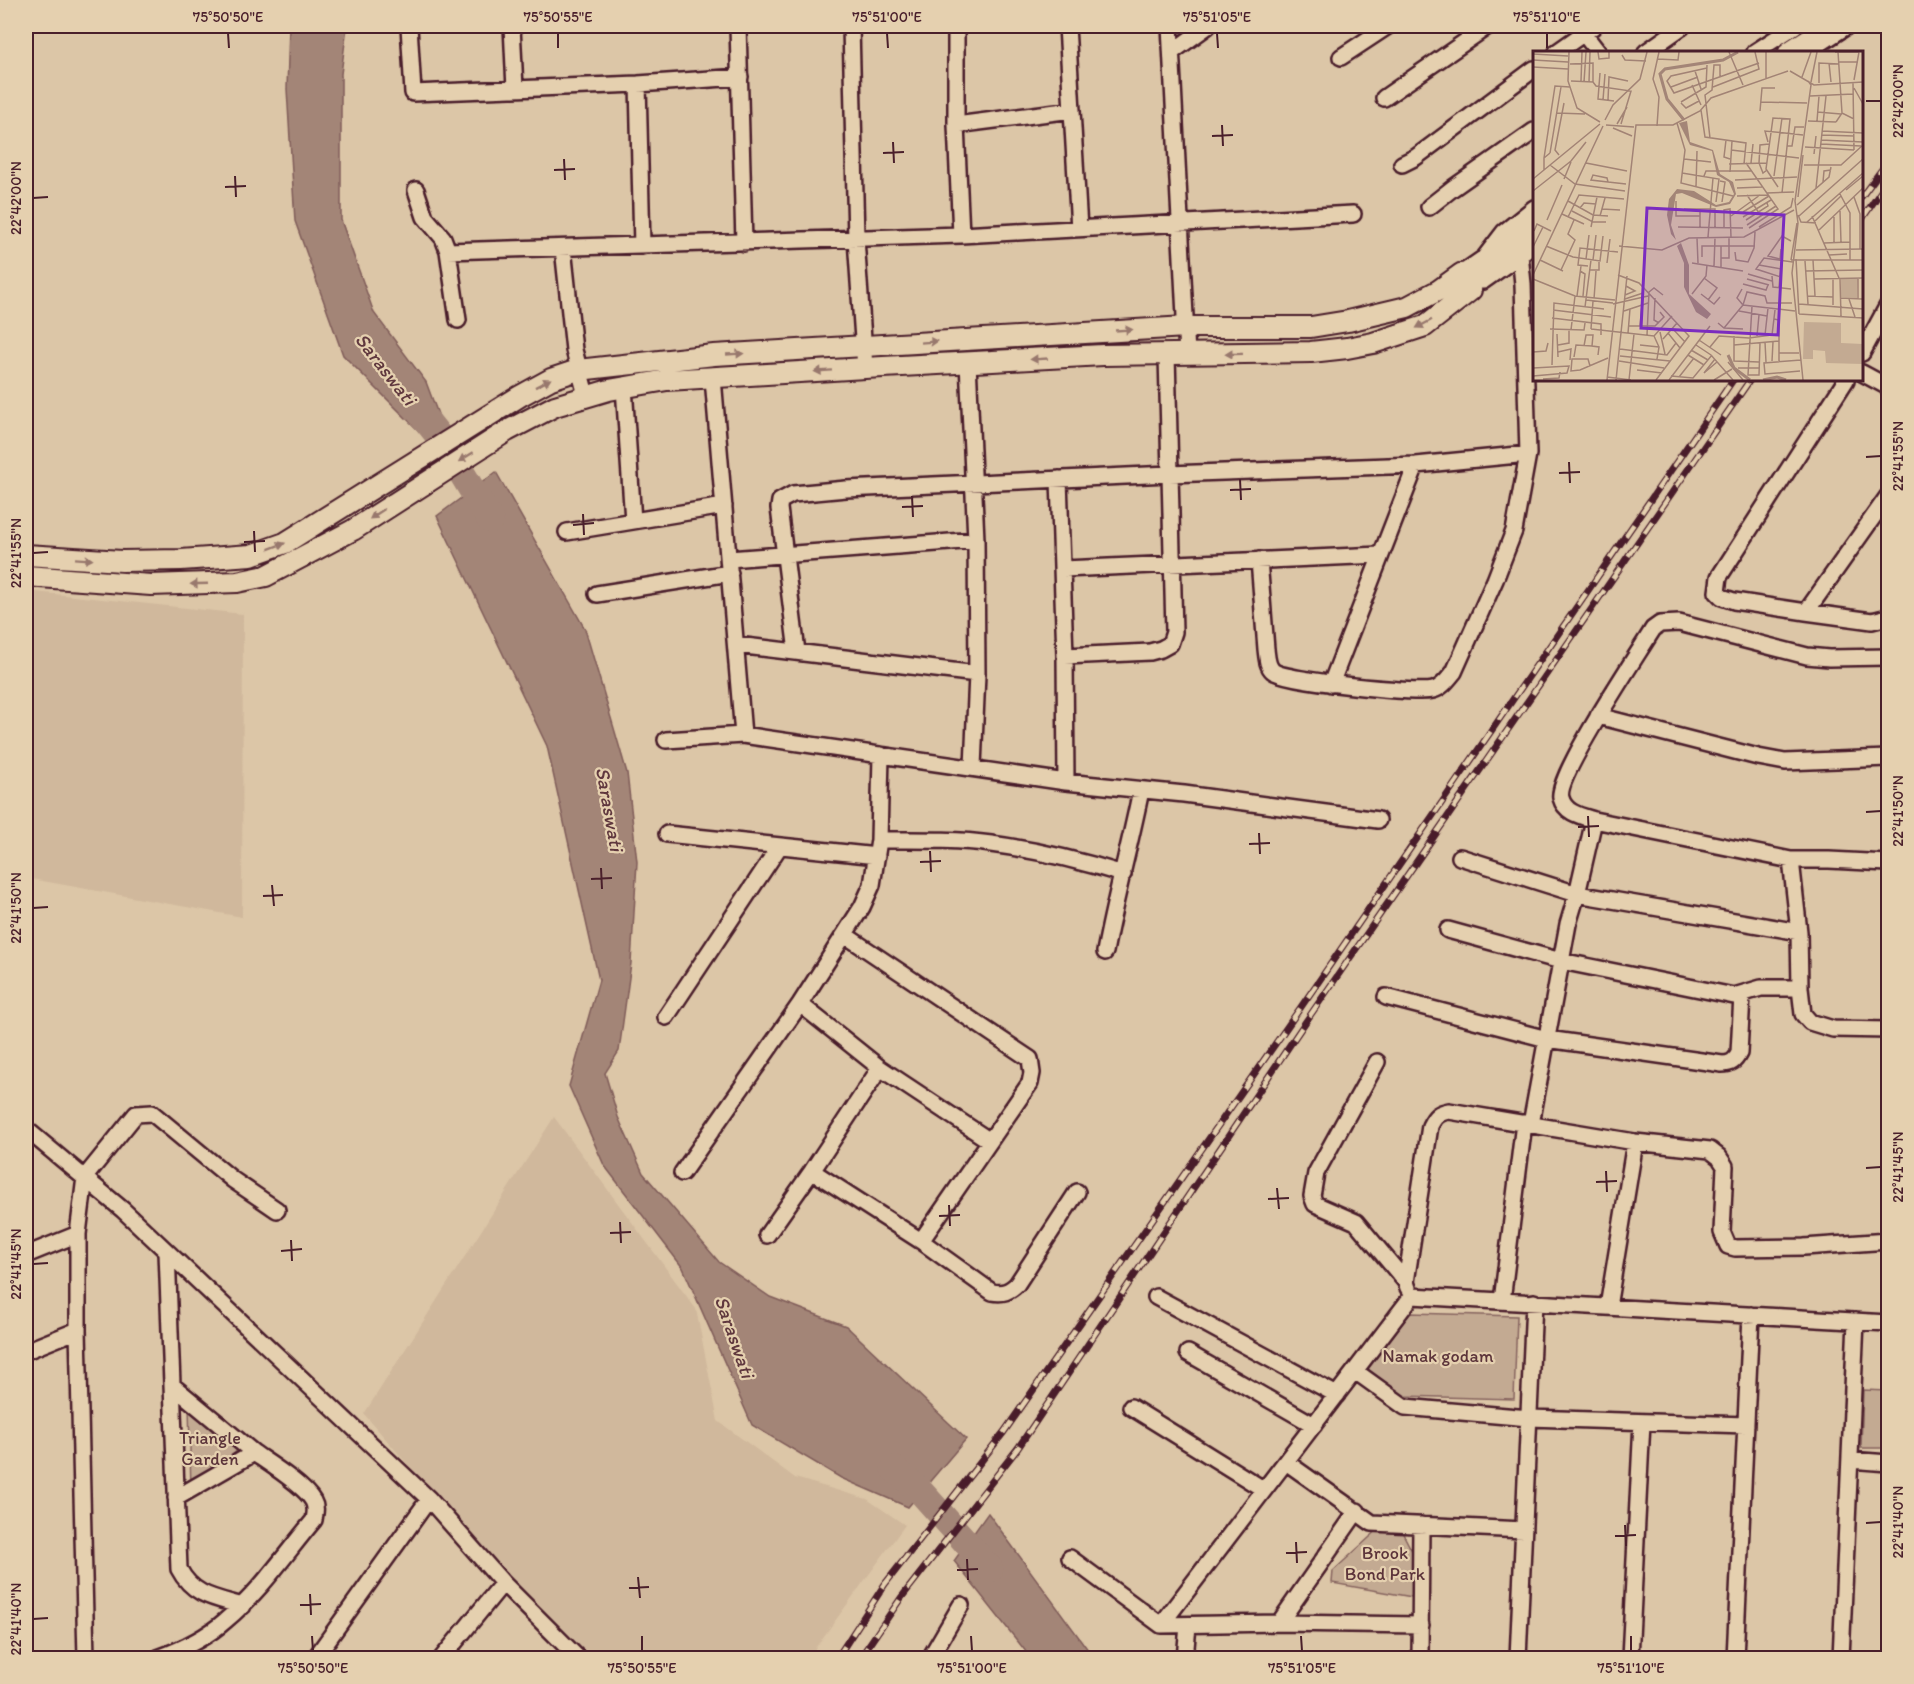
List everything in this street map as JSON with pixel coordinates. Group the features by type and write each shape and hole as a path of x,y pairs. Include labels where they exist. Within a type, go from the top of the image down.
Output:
{"main road":[{"path":"1791,51 1829,26"},
{"path":"26,576 162,585 237,582 266,576 353,530 507,431 555,406 586,395 624,387 667,380 968,362 1103,355 1311,352 1373,344 1425,326 1509,245 1533,228"},
{"path":"26,555 122,561 251,555 285,543 492,412 551,379 578,370 714,355 1186,327 1311,327 1407,307 1439,290 1471,280"}],"street":[{"path":"409,26 413,93 638,84 740,77"},
{"path":"512,26 515,89"},
{"path":"738,26 744,243"},
{"path":"851,26 856,239 865,368"},
{"path":"956,26 956,125 961,235"},
{"path":"1067,26 1079,229"},
{"path":"1170,26 1187,355"},
{"path":"1172,52 1208,26"},
{"path":"1341,57 1388,26"},
{"path":"1384,98 1488,26"},
{"path":"1647,51 1683,26"},
{"path":"1757,51 1795,26"},
{"path":"1809,51 1847,26"},
{"path":"1558,51 1585,28 1597,51"},
{"path":"1402,164 1416,157 1533,70"},
{"path":"638,84 642,246"},
{"path":"956,125 1072,110"},
{"path":"1429,207 1533,132"},
{"path":"416,190 425,217 443,238 448,252 458,320"},
{"path":"1471,280 1504,232 1533,209"},
{"path":"448,252 961,235 1353,214"},
{"path":"1471,280 1533,246"},
{"path":"563,248 578,370 586,395"},
{"path":"1259,560 1268,663 1274,671 1286,676 1331,684 1419,691 1434,690 1444,684 1454,672 1514,531 1528,454 1529,346 1520,254"},
{"path":"1863,351 1888,305"},
{"path":"1065,656 1150,652 1170,644 1174,632 1167,355"},
{"path":"968,362 976,540 977,674 974,767"},
{"path":"1863,374 1888,387"},
{"path":"712,378 743,735"},
{"path":"1845,381 1719,577 1717,592 1722,597 1734,601 1806,612 1872,621 1888,617"},
{"path":"624,387 633,521"},
{"path":"797,652 784,555 780,501 793,494 973,483 1416,465 1528,454"},
{"path":"1331,684 1416,465"},
{"path":"1059,479 1063,569 1066,782"},
{"path":"1806,612 1888,496"},
{"path":"567,532 724,506"},
{"path":"597,594 784,555 976,540"},
{"path":"1063,569 1380,555"},
{"path":"1888,657 1807,656 1679,623 1660,624 1653,629 1598,716 1562,783 1560,798 1574,814 1594,820 1791,860 1888,863"},
{"path":"736,645 977,674"},
{"path":"1598,716 1785,762 1888,758"},
{"path":"666,740 743,735 1066,782 1378,820"},
{"path":"682,1173 800,1004 862,907 872,885 879,840 881,755"},
{"path":"1105,952 1141,790"},
{"path":"1502,1301 1528,1124 1547,1039 1568,924 1594,820"},
{"path":"667,834 877,856"},
{"path":"879,840 959,841 992,844 1088,863 1123,874"},
{"path":"666,1017 779,847"},
{"path":"1460,857 1577,894 1799,932"},
{"path":"1791,860 1799,932 1803,1014 1810,1022 1833,1029 1888,1030"},
{"path":"1448,930 1561,961 1734,996 1761,988 1800,988"},
{"path":"844,935 1030,1059 1032,1073 1030,1083 921,1241"},
{"path":"1386,997 1547,1039 1729,1064 1736,1060 1739,1053 1742,995"},
{"path":"800,1004 880,1068 990,1141"},
{"path":"1377,1062 1316,1173 1312,1196 1315,1204 1356,1222 1409,1289 1502,1301 1888,1323"},
{"path":"767,1235 880,1068"},
{"path":"1161,1625 1354,1371 1409,1289 1430,1126 1440,1113 1449,1111 1635,1142 1710,1150 1725,1166 1722,1232 1728,1246 1735,1248 1804,1247 1888,1241"},
{"path":"86,1659 78,1330 78,1234 85,1177 136,1114 152,1113 233,1180 277,1210"},
{"path":"26,1129 123,1210 429,1499 503,1583 578,1659"},
{"path":"1608,1307 1635,1142"},
{"path":"812,1171 921,1241 992,1292 1001,1294 1010,1291 1017,1284 1077,1192"},
{"path":"26,1255 78,1234"},
{"path":"167,1252 179,1569 185,1580 203,1594 243,1605"},
{"path":"1155,1297 1336,1395"},
{"path":"1518,1659 1534,1302"},
{"path":"1735,1659 1751,1315"},
{"path":"1841,1659 1856,1321"},
{"path":"26,1351 78,1330"},
{"path":"1188,1353 1314,1425"},
{"path":"1354,1371 1405,1407 1529,1418 1746,1425"},
{"path":"158,1659 192,1644 225,1622 243,1605 314,1520 316,1509 306,1491 254,1453 173,1386"},
{"path":"1131,1407 1263,1489"},
{"path":"1630,1659 1642,1422"},
{"path":"176,1498 254,1453"},
{"path":"1850,1460 1888,1462"},
{"path":"1286,1461 1372,1522 1524,1530"},
{"path":"315,1659 429,1499"},
{"path":"1279,1623 1357,1511"},
{"path":"1420,1525 1420,1659"},
{"path":"1070,1558 1161,1625 1279,1623 1420,1625"},
{"path":"442,1659 503,1583"},
{"path":"930,1659 961,1605"},
{"path":"1185,1659 1188,1626"}],"shaded area":[{"path":"26,591 243,614 242,917 26,878"},
{"path":"554,1117 696,1309 718,1421 795,1478 867,1499 905,1525 808,1658 576,1658 364,1414"}],"green space":[{"name":"Namak godam","path":"1410,1313 1517,1316 1514,1399 1403,1396 1368,1369"},
{"path":"1863,1390 1888,1391 1888,1448 1861,1448"},
{"name":"Triangle Garden","path":"189,1405 240,1448 191,1491"},
{"name":"Brook Bond Park","path":"1398,1524 1414,1555 1418,1598 1332,1583 1333,1571 1382,1526"}],"water":[{"path":"289,26 347,26 341,74 341,220 374,313 426,382 442,425 423,435 343,355 295,221 287,89"},
{"path":"496,472 585,629 627,773 637,862 631,963 619,1051 605,1073 618,1117 643,1173 719,1262 770,1297 846,1326 966,1439 908,1507 841,1478 752,1425 683,1268 604,1165 569,1086 599,980 547,746 437,516"},
{"path":"988,1513 1094,1658 1031,1658 954,1561"}],"waterway":[{"name":"Saraswati","path":"410,400 442,440 490,520"},
{"name":"Saraswati","path":"894,1469 920,1491 990,1569"}],"railway":[{"path":"1863,195 1888,161"},
{"path":"1863,218 1888,181"},
{"path":"837,1658 885,1584 1004,1432 1301,1007 1732,381"},
{"path":"860,1658 901,1598 1018,1448 1300,1030 1749,381"}]}
